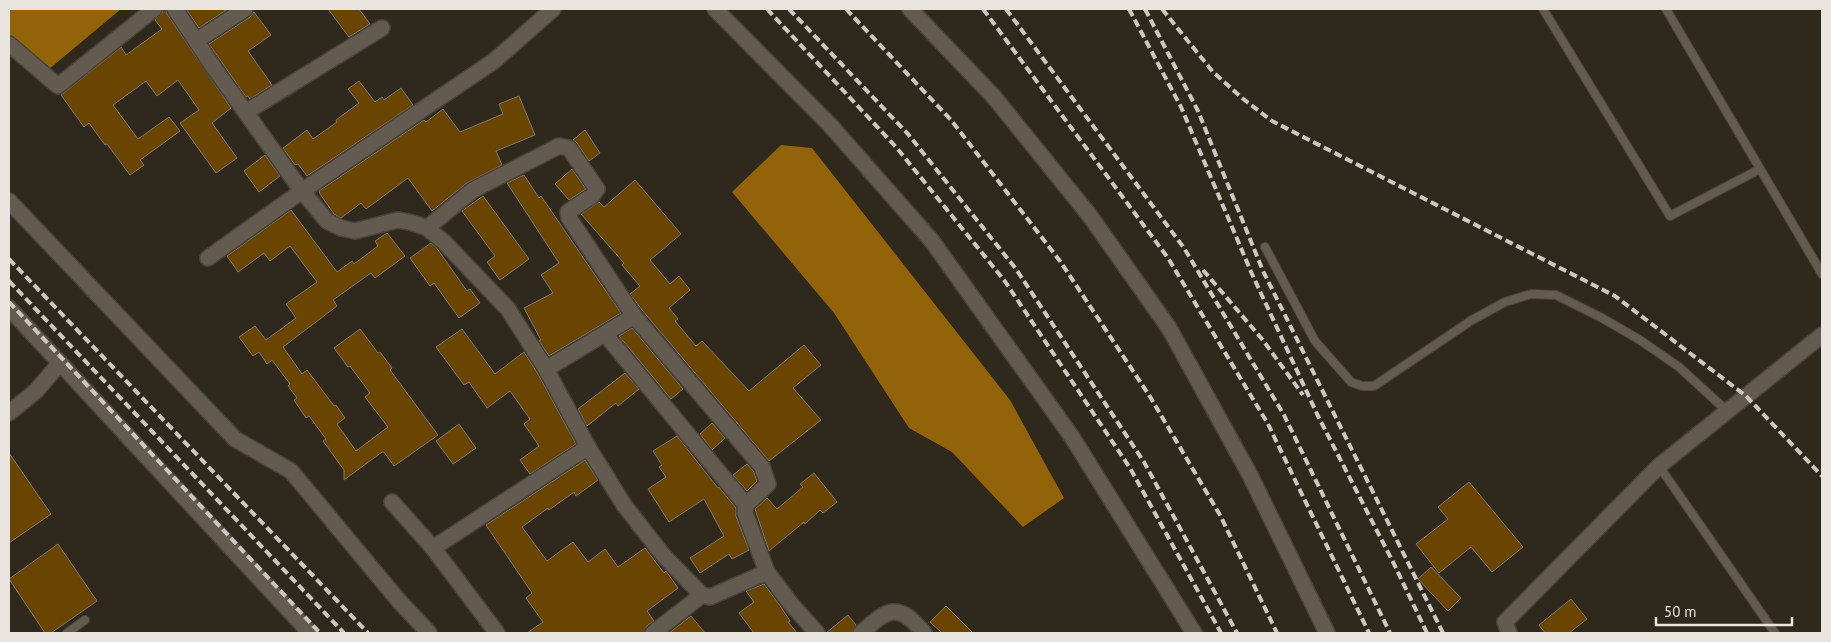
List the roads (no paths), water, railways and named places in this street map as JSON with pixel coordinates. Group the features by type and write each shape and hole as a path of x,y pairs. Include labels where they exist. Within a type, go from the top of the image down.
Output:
{"street":[{"path":"9,44 58,86 154,9"},
{"path":"175,9 302,191 327,221 341,228 355,231 398,220 427,228 444,242 508,309 546,369 588,447 624,504 663,555 702,595 710,597 767,572"},
{"path":"196,41 245,9"},
{"path":"208,258 302,191 494,61 554,9"},
{"path":"715,9 830,124 932,241 1072,437 1194,633"},
{"path":"910,9 994,97 1090,216 1169,328 1250,475 1327,633"},
{"path":"246,112 382,28"},
{"path":"427,228 473,190 559,146 569,148 597,189 592,196 568,212 568,218 634,316 762,467 768,484 746,505 745,513 767,572 791,604 817,633"},
{"path":"9,201 235,439 291,471 399,601 429,633"},
{"path":"9,308 310,633"},
{"path":"546,369 634,316"},
{"path":"605,334 746,505"},
{"path":"1509,633 1506,622 1659,466 1822,335"},
{"path":"9,413 36,391 60,363"},
{"path":"432,548 588,447"},
{"path":"392,502 432,548 497,633"},
{"path":"653,633 702,595"},
{"path":"861,633 881,616 888,612 897,611 915,622 924,633"}],"lane":[{"path":"1544,9 1670,216 1760,169"},
{"path":"1666,9 1822,274"},
{"path":"1265,247 1315,340 1351,382 1362,386 1374,386 1472,320 1505,302 1531,294 1556,295 1640,340 1679,367 1727,411"},
{"path":"1659,466 1775,633"},
{"path":"67,633 85,620"}],"railway":[{"path":"767,9 896,147 1004,280 1130,468 1221,633"},
{"path":"789,9 908,134 1016,269 1144,462 1237,633"},
{"path":"846,9 951,120 1060,261 1149,395 1220,515 1277,633"},
{"path":"983,9 1168,258 1268,424 1369,633"},
{"path":"1006,9 1184,248 1284,415 1390,633"},
{"path":"1129,9 1181,107 1252,274 1318,416 1427,633"},
{"path":"1145,9 1198,111 1263,271 1443,633"},
{"path":"1162,9 1213,72 1272,121 1615,296 1746,396 1822,476"},
{"path":"9,259 368,633"},
{"path":"1203,270 1262,339 1303,395"},
{"path":"9,281 344,633"},
{"path":"9,302 320,633"}]}
